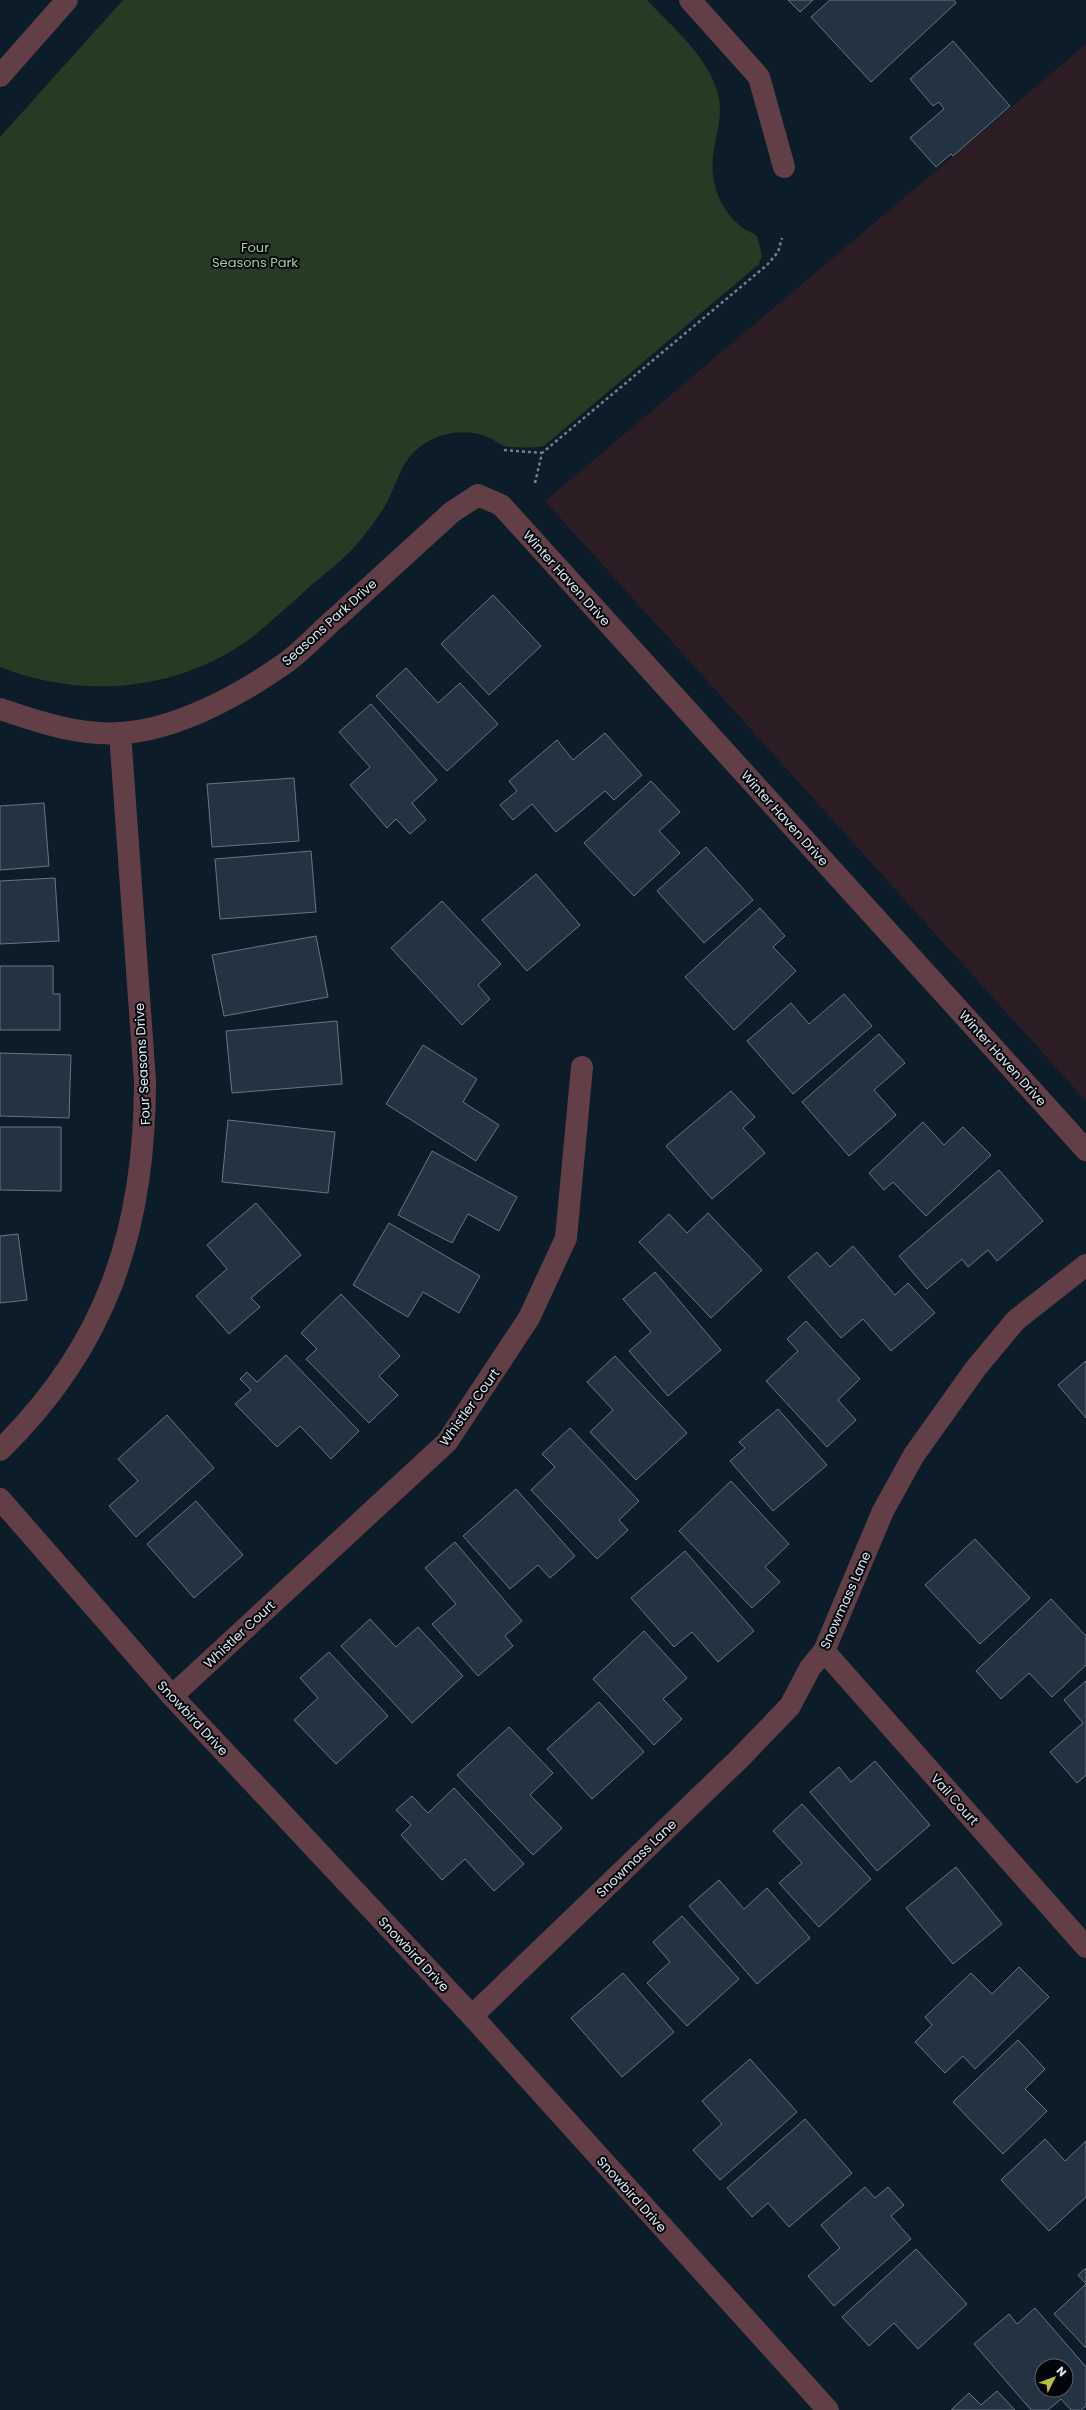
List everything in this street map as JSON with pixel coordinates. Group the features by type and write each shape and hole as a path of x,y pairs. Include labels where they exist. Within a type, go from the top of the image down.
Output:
{"street":[{"path":"0,76 67,0"},
{"path":"690,0 759,77 784,167"},
{"name":"Seasons Park Drive","path":"0,709 32,720 76,730 120,733 160,728 198,712 246,688 285,664 452,512 478,495"},
{"name":"Winter Haven Drive","path":"478,495 501,505 1086,1150"},
{"name":"Four Seasons Drive","path":"0,1450 25,1426 62,1381 96,1324 122,1261 136,1198 145,1132 145,1081 120,733"},
{"name":"Whistler Court","path":"172,1696 447,1442 479,1397 529,1318 566,1238 582,1067"},
{"name":"Snowmass Lane","path":"472,2016 739,1759 790,1706 810,1668 824,1651 883,1511 914,1455 976,1368 1016,1320 1086,1265"},
{"name":"Snowbird Drive","path":"0,1498 172,1696 472,2016 828,2410"},
{"name":"Vail Court","path":"824,1651 1086,1947"}],"path":[{"path":"535,483 542,453 767,265 778,252 782,238"},
{"path":"504,450 542,453"}],"shaded area":[{"path":"1086,44 1086,1101 545,501"}],"green space":[{"name":"Four Seasons Park","path":"123,0 647,0 698,55 713,80 718,94 720,108 713,161 715,184 718,195 729,215 746,230 757,236 762,255 759,264 544,446 509,447 482,435 458,432 434,438 418,448 411,455 401,471 385,506 350,552 255,635 219,658 189,671 158,680 126,685 94,686 62,684 31,677 0,667 0,137"}],"building":[{"path":"788,0 813,0 800,12"},
{"path":"830,0 954,0 956,3 871,82 811,17"},
{"path":"953,41 1010,106 953,156 951,154 936,167 910,138 944,109 939,102 933,106 910,79"},
{"path":"493,595 541,646 489,695 441,644"},
{"path":"406,668 438,703 460,683 498,724 447,771 376,696"},
{"path":"371,704 437,780 412,803 426,820 410,834 396,819 387,828 350,785 370,767 339,732"},
{"path":"605,733 642,775 614,800 605,791 556,832 532,804 513,820 500,805 517,791 509,781 557,740 573,760"},
{"path":"294,778 299,841 212,847 207,784"},
{"path":"651,781 680,812 659,831 680,853 634,896 584,843"},
{"path":"44,803 49,866 0,870 0,806"},
{"path":"706,847 753,900 704,943 657,891"},
{"path":"311,851 316,912 220,919 215,859"},
{"path":"536,874 580,925 527,971 482,920"},
{"path":"55,878 59,941 0,944 0,881"},
{"path":"442,901 501,964 478,985 490,999 462,1025 391,948"},
{"path":"760,908 785,936 773,947 796,971 734,1030 685,977"},
{"path":"316,936 328,997 224,1016 212,955"},
{"path":"0,966 53,966 53,994 60,994 60,1030 0,1030"},
{"path":"844,994 872,1026 793,1094 747,1041 791,1003 809,1024"},
{"path":"337,1021 342,1084 232,1093 226,1031"},
{"path":"879,1034 905,1063 874,1090 896,1115 849,1156 802,1102"},
{"path":"423,1045 477,1079 463,1102 499,1125 476,1161 386,1104"},
{"path":"0,1053 71,1055 69,1118 0,1116"},
{"path":"731,1091 755,1117 743,1128 765,1153 712,1199 666,1146"},
{"path":"228,1120 335,1132 328,1193 222,1182"},
{"path":"923,1122 944,1145 963,1127 991,1155 926,1216 893,1182 884,1190 869,1173"},
{"path":"0,1127 61,1127 61,1191 0,1190"},
{"path":"432,1151 517,1197 499,1231 468,1214 452,1243 398,1215"},
{"path":"999,1170 1043,1221 997,1261 988,1250 968,1267 962,1259 927,1289 899,1256"},
{"path":"256,1203 301,1255 251,1298 260,1307 229,1334 196,1296 227,1269 207,1245"},
{"path":"708,1213 762,1270 711,1318 639,1242 669,1214 687,1233"},
{"path":"389,1223 480,1276 459,1313 423,1292 408,1317 353,1285"},
{"path":"18,1234 27,1300 0,1303 0,1236"},
{"path":"853,1246 895,1295 908,1283 935,1313 891,1351 863,1319 841,1338 788,1277 817,1252 830,1267"},
{"path":"655,1272 721,1350 668,1396 629,1351 651,1332 623,1299"},
{"path":"341,1294 400,1356 379,1376 398,1395 369,1423 306,1359 317,1349 301,1333"},
{"path":"806,1321 860,1379 838,1400 856,1420 827,1447 766,1381 798,1351 787,1339"},
{"path":"286,1355 359,1431 331,1459 300,1426 277,1447 235,1404 251,1390 240,1379 247,1372 257,1382"},
{"path":"615,1356 687,1433 636,1480 590,1432 613,1410 587,1382"},
{"path":"1086,1361 1086,1418 1058,1385"},
{"path":"778,1409 827,1465 773,1511 730,1461 745,1448 739,1442"},
{"path":"167,1415 214,1468 136,1537 109,1506 138,1481 118,1459"},
{"path":"570,1428 639,1501 619,1520 628,1530 597,1559 531,1490 555,1467 542,1454"},
{"path":"731,1481 789,1544 765,1567 780,1582 752,1608 679,1531"},
{"path":"516,1489 575,1556 550,1578 538,1565 510,1589 463,1536"},
{"path":"196,1501 243,1555 194,1598 147,1544"},
{"path":"975,1539 1030,1598 980,1644 925,1585"},
{"path":"455,1542 522,1621 505,1636 513,1646 478,1676 432,1624 456,1604 425,1568"},
{"path":"685,1551 754,1631 718,1662 692,1632 674,1647 631,1598"},
{"path":"1051,1599 1086,1636 1086,1665 1052,1697 1029,1673 1001,1699 976,1671"},
{"path":"370,1619 396,1647 418,1627 463,1676 412,1723 341,1646"},
{"path":"644,1631 687,1678 663,1699 682,1719 654,1745 593,1679"},
{"path":"329,1652 388,1716 336,1764 294,1720 318,1698 300,1678"},
{"path":"1086,1681 1086,1775 1077,1783 1050,1752 1083,1723 1064,1700"},
{"path":"599,1702 644,1752 592,1799 547,1749"},
{"path":"509,1727 553,1773 530,1795 562,1828 533,1855 457,1775"},
{"path":"875,1761 930,1825 877,1871 810,1792 839,1767 851,1782"},
{"path":"454,1788 524,1864 494,1891 465,1859 442,1880 401,1835 411,1825 396,1810 412,1796 428,1813"},
{"path":"802,1804 871,1879 819,1927 779,1883 802,1863 773,1831"},
{"path":"956,1867 1002,1924 953,1964 906,1908"},
{"path":"719,1880 744,1909 767,1888 810,1938 757,1984 689,1906"},
{"path":"682,1916 739,1979 687,2026 647,1983 670,1962 653,1942"},
{"path":"1019,1967 1049,1997 975,2069 963,2056 945,2073 915,2042 932,2025 925,2017 971,1973 992,1994"},
{"path":"623,1973 674,2032 622,2077 571,2018"},
{"path":"1018,2040 1045,2069 1025,2089 1047,2111 1003,2154 953,2102"},
{"path":"750,2059 797,2112 720,2180 693,2150 722,2124 702,2101"},
{"path":"805,2119 852,2173 789,2227 768,2203 752,2217 727,2188"},
{"path":"1045,2139 1065,2161 1086,2141 1086,2197 1049,2231 1001,2180"},
{"path":"865,2187 875,2198 888,2187 904,2205 891,2216 911,2239 834,2306 808,2276 840,2248 821,2225"},
{"path":"916,2249 967,2304 918,2349 894,2323 869,2346 842,2317"},
{"path":"1086,2268 1086,2284 1078,2275"},
{"path":"1086,2284 1086,2348 1054,2314"},
{"path":"1035,2308 1086,2367 1086,2406 1081,2410 1071,2410 1061,2399 1048,2410 1031,2410 974,2344 1009,2314 1017,2324"},
{"path":"997,2391 1015,2410 951,2410 969,2393 981,2405"}]}
